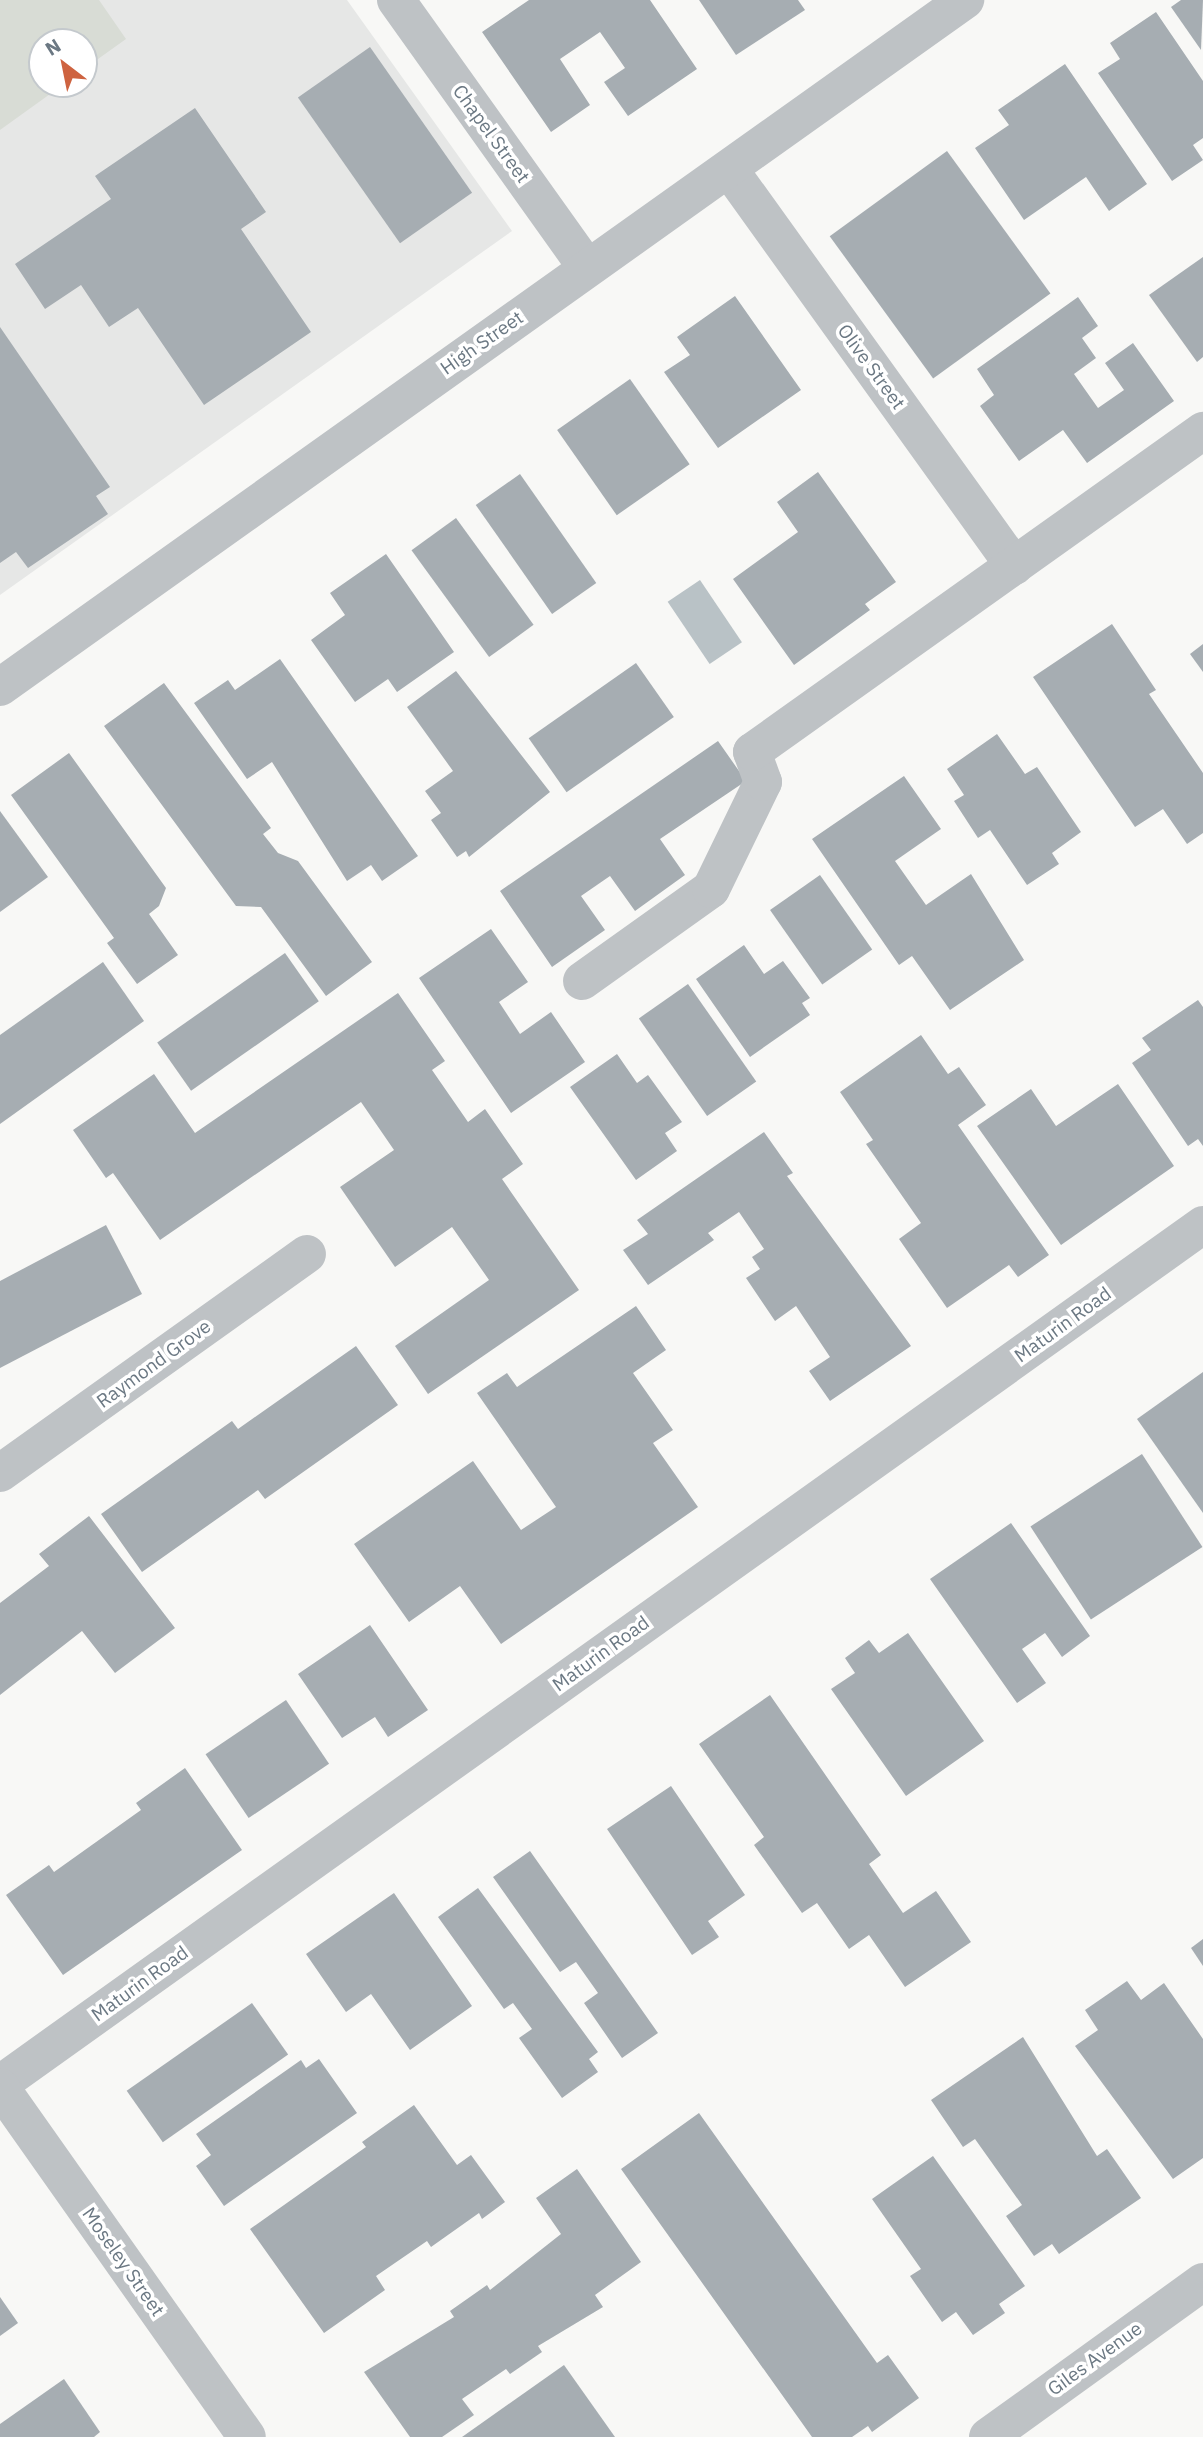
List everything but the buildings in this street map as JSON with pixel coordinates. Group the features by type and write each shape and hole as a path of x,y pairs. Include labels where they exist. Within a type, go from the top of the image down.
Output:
{"street":[{"name":"Chapel Street","path":"396,0 587,268"},
{"name":"High Street","path":"0,687 965,0"},
{"name":"Olive Street","path":"729,169 1014,566"},
{"path":"582,981 711,889 762,782 752,752 1203,431"},
{"name":"Maturin Road","path":"0,2085 1203,1225"},
{"name":"Raymond Grove","path":"0,1473 307,1254"},
{"name":"Moseley Street","path":"0,2085 247,2437"},
{"name":"Giles Avenue","path":"988,2437 1203,2282"}],"shaded area":[{"path":"0,0 347,0 512,231 0,595"},
{"path":"0,0 99,0 126,39 98,59 98,28 28,28 28,98 45,98 0,130"},
{"path":"700,580 742,642 710,664 668,602"}]}
